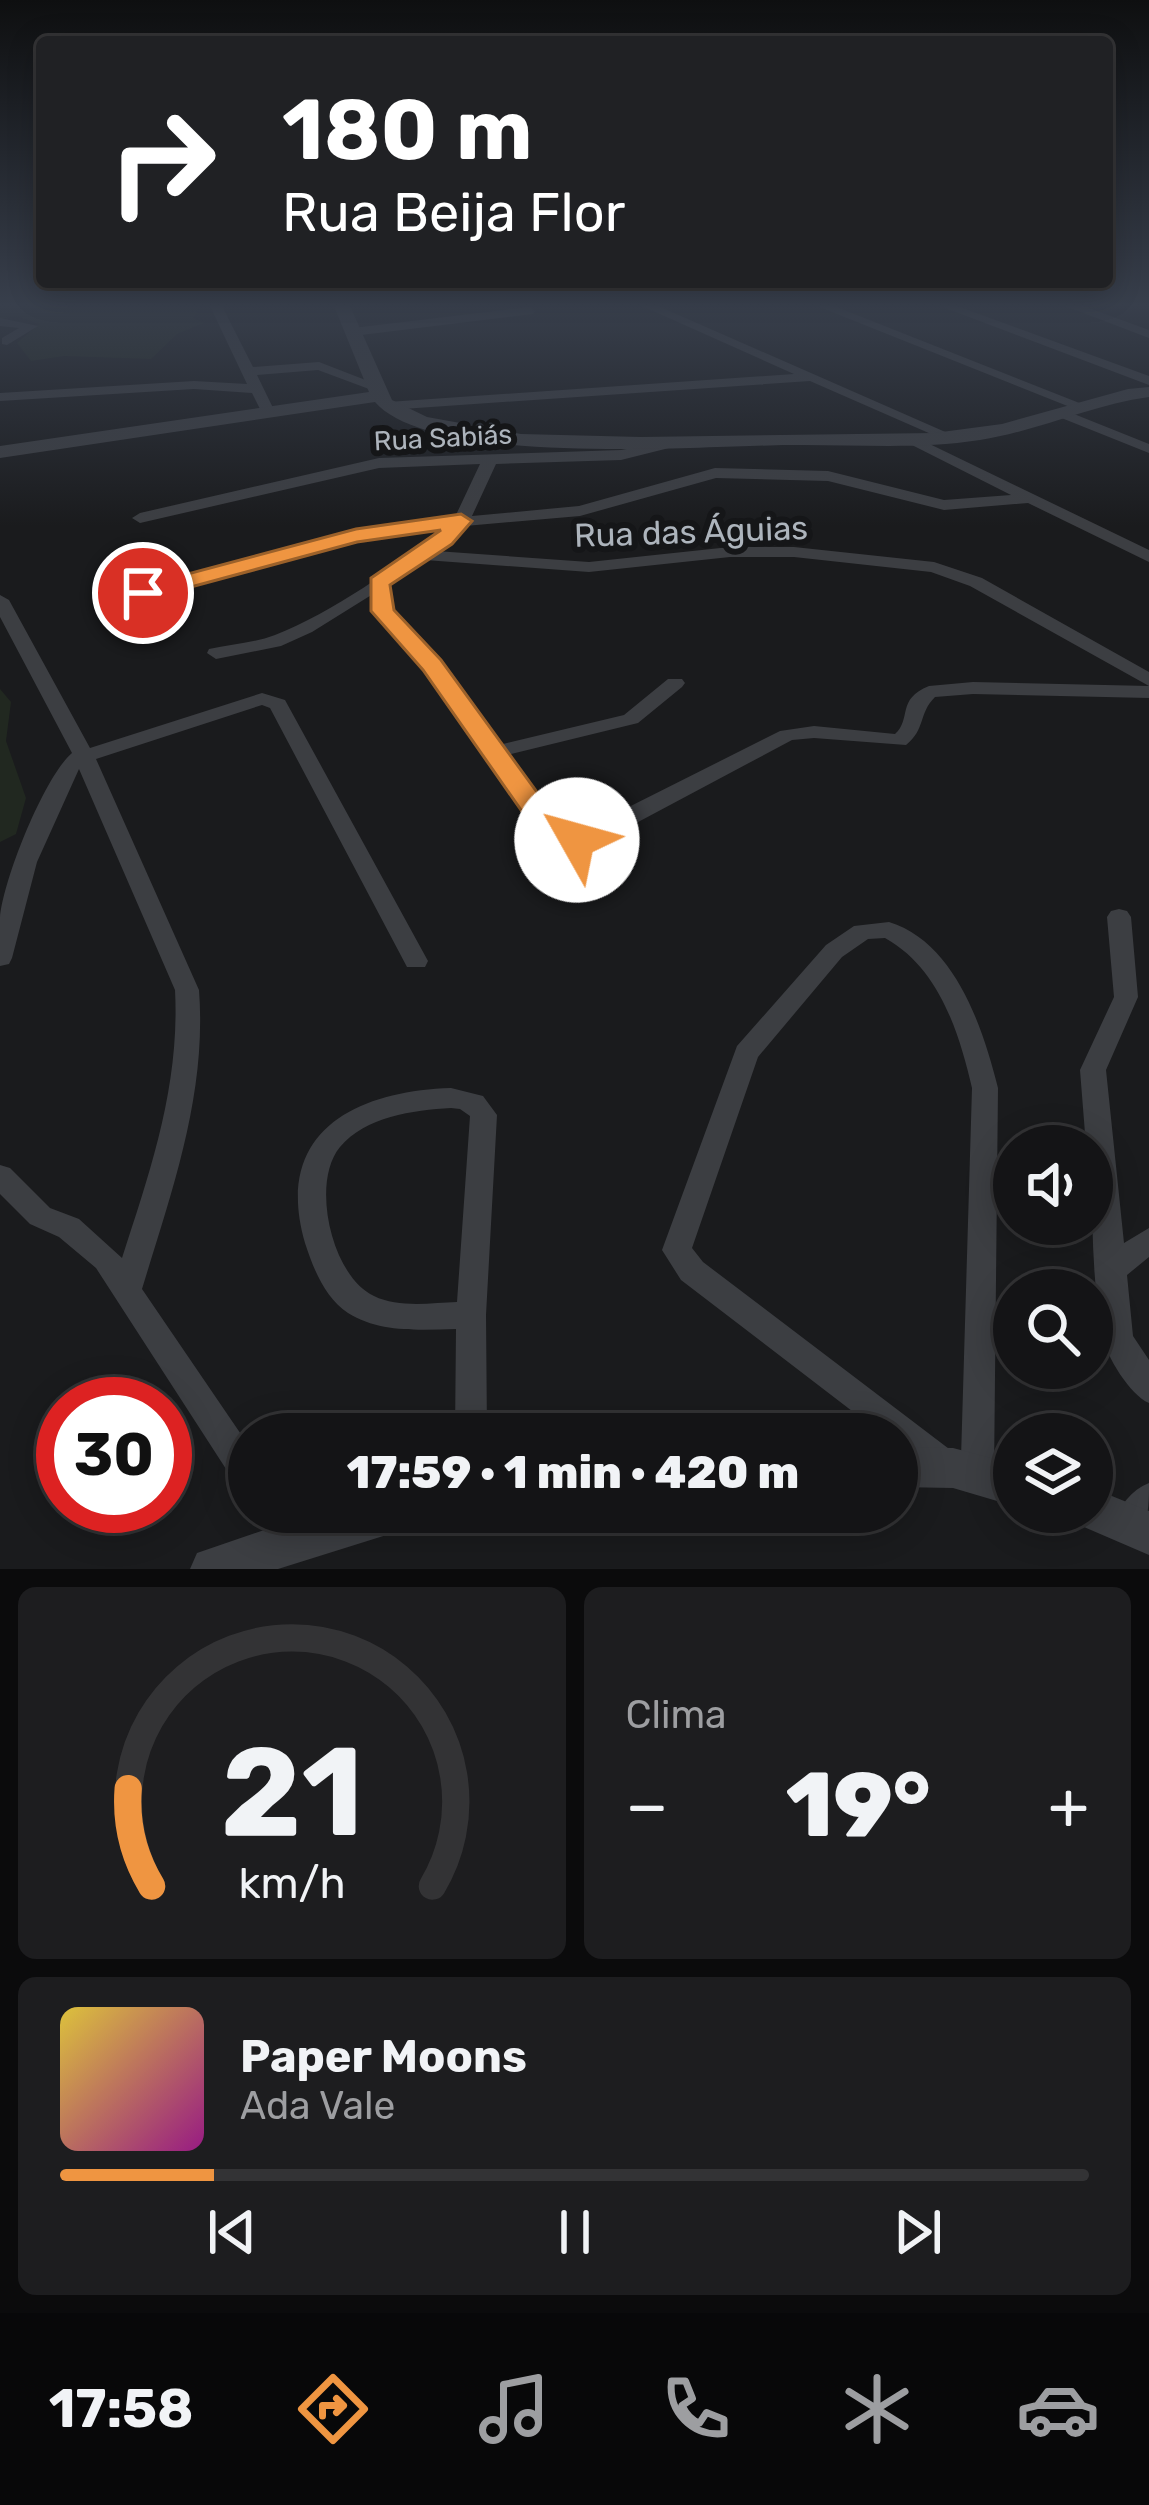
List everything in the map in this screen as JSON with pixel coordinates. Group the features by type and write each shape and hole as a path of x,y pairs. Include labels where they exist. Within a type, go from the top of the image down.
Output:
{"street":[{"path":"255,379 268,412"},
{"path":"346,379 431,423 538,440 682,443 952,438 1149,392"},
{"path":"373,379 380,396"},
{"path":"0,452 380,396 762,379"},
{"path":"818,379 952,438"},
{"path":"998,379 1149,449"},
{"path":"0,397 194,385 259,389"},
{"path":"911,439 1149,557"},
{"name":"Rua Sabiás","path":"140,518 379,463 621,455 682,443"},
{"path":"216,653 290,636 423,554 461,521 491,458"},
{"path":"143,593 356,536 580,511 715,473 828,476 944,505 1030,497"},
{"name":"Rua das Águias","path":"423,554 589,567 772,552 934,567 976,582 1149,680"},
{"path":"379,583 386,617 432,665 549,828 577,840 602,832 787,735 814,732 899,741 911,731 914,707 929,692 1149,692"},
{"path":"0,600 83,754 177,964 190,1014 173,1127 127,1290"},
{"path":"494,752 631,719 675,683"},
{"path":"0,958 26,862 61,781 83,754 239,703 269,699 278,704 416,962"},
{"path":"1112,1269 1093,1070 1126,997 1119,917"},
{"path":"866,928 903,937 929,961 961,1006 978,1048 986,1088 981,1476 692,1270 677,1250 746,1053 761,1030 834,951 866,928"},
{"path":"471,1315 376,1311 350,1298 338,1283 322,1253 308,1203 309,1185 316,1156 350,1122 374,1111 451,1097 481,1107 485,1128 471,1315 471,1413"},
{"path":"0,1176 40,1216 87,1241 127,1290 228,1443"},
{"path":"1113,1269 1149,1240"},
{"path":"1113,1282 1118,1339 1149,1388"},
{"path":"918,1468 981,1476"},
{"path":"213,1569 272,1533"}],"shaded area":[{"path":"0,689 11,702 6,741 26,798 16,834 0,842"}],"route":[{"path":"143,593 356,536 461,521 444,539 379,583 383,611 432,665 545,824 577,840"}]}
